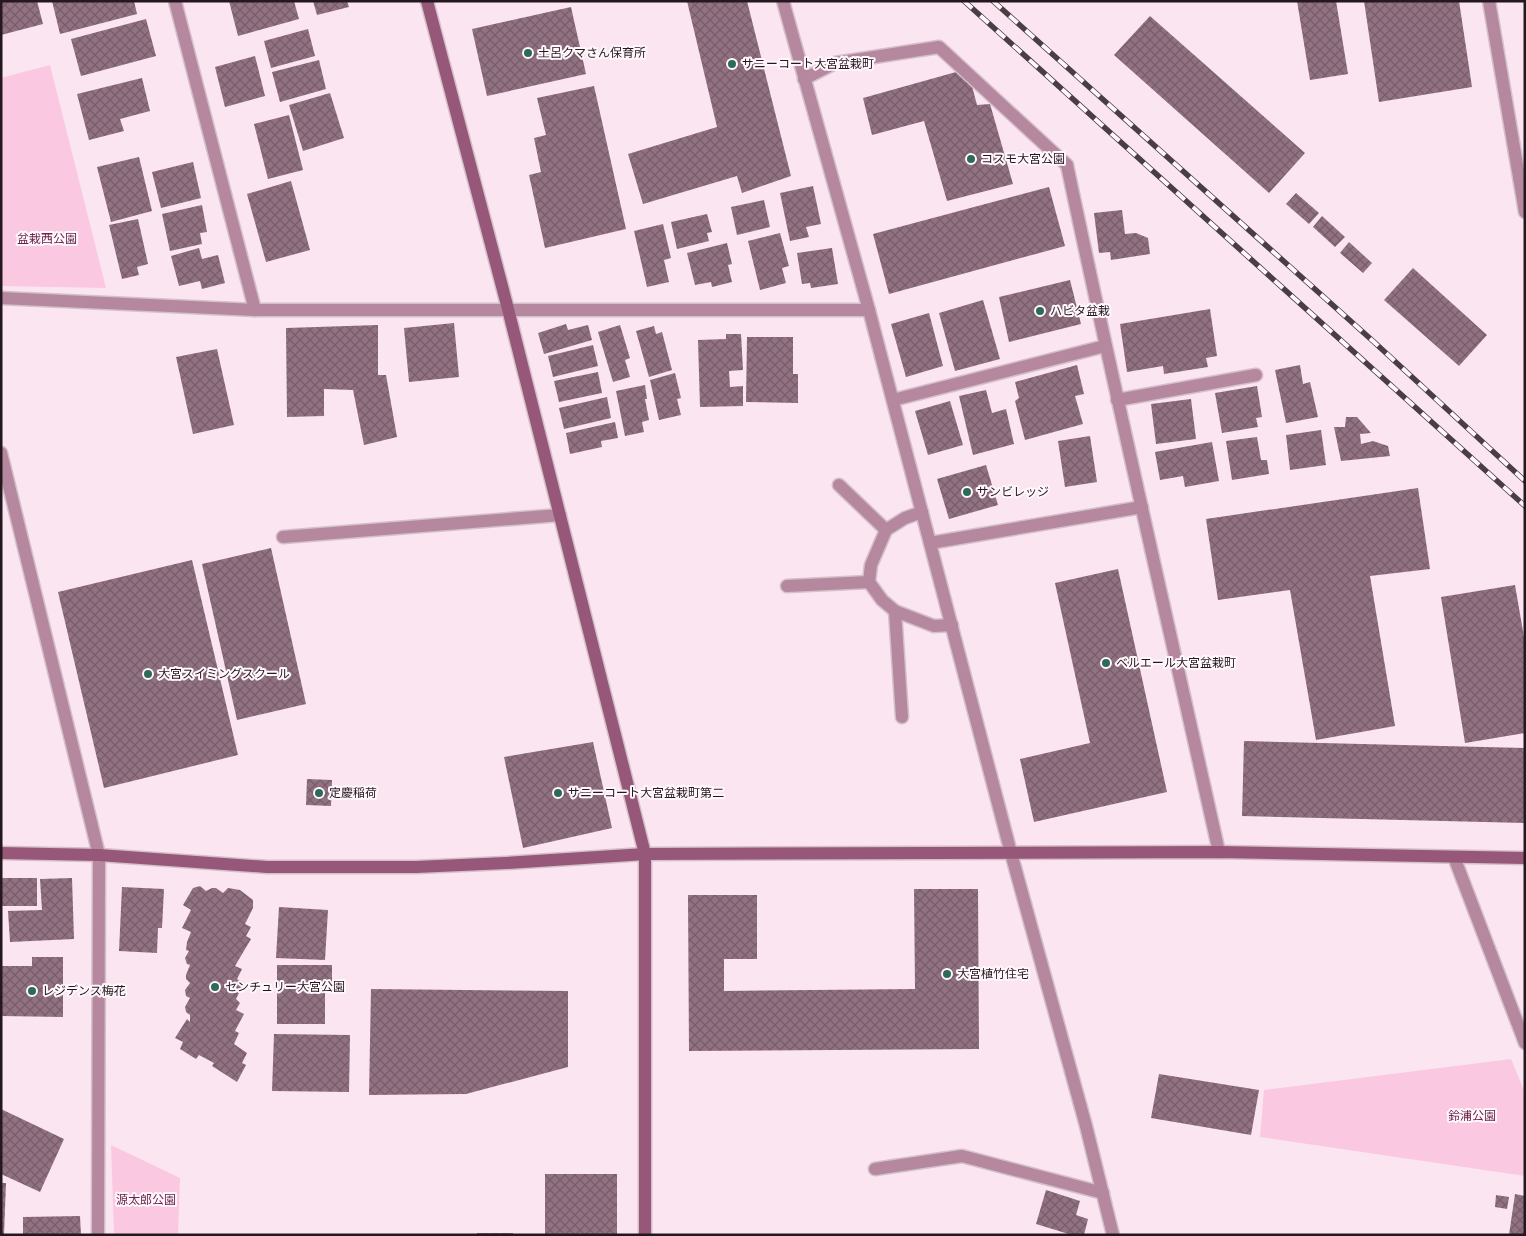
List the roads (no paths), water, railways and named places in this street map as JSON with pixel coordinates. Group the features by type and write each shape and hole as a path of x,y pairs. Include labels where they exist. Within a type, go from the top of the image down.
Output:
{"street":[{"path":"175,1 254,310"},
{"path":"427,1 508,309 645,854 645,1235"},
{"path":"783,1 869,310 1011,853 1084,1117 1113,1235"},
{"path":"1489,1 1525,212"},
{"path":"804,79 835,64 939,47 1067,165 1105,346 1219,852"},
{"path":"1,298 254,310 869,310"},
{"path":"893,400 1105,346"},
{"path":"1117,400 1256,375"},
{"path":"1,453 99,855 98,1235"},
{"path":"839,485 886,530"},
{"path":"930,543 1142,508"},
{"path":"922,512 905,518 886,530 871,565 869,582 882,600 895,611 934,626 952,626"},
{"path":"283,537 560,515"},
{"path":"787,586 869,582"},
{"path":"895,611 902,717"},
{"path":"1,853 99,855 267,867 416,867 645,854 1219,852 1525,858"},
{"path":"1454,857 1525,1043"},
{"path":"876,1169 962,1156 1102,1192"}],"railway":[{"path":"964,1 1525,506"},
{"path":"993,1 1374,342 1525,481"}],"place":[{"name":"土呂クマさん保育所","path":"528,53"},
{"name":"サニーコート大宮盆栽町","path":"732,64"},
{"name":"コスモ大宮公園","path":"971,159"},
{"name":"ハビタ盆栽","path":"1040,311"},
{"name":"サンビレッジ","path":"967,492"},
{"name":"ベルエール大宮盆栽町","path":"1106,663"},
{"name":"大宮スイミングスクール","path":"148,674"},
{"name":"定慶稲荷","path":"319,793"},
{"name":"サニーコート大宮盆栽町第二","path":"558,793"},
{"name":"大宮植竹住宅","path":"947,974"},
{"name":"センチュリー大宮公園","path":"215,987"},
{"name":"レジデンス梅花","path":"32,991"}],"park label":[{"name":"盆栽西公園","path":"47,239"},
{"name":"鈴浦公園","path":"1472,1116"},
{"name":"源太郎公園","path":"146,1200"}]}
